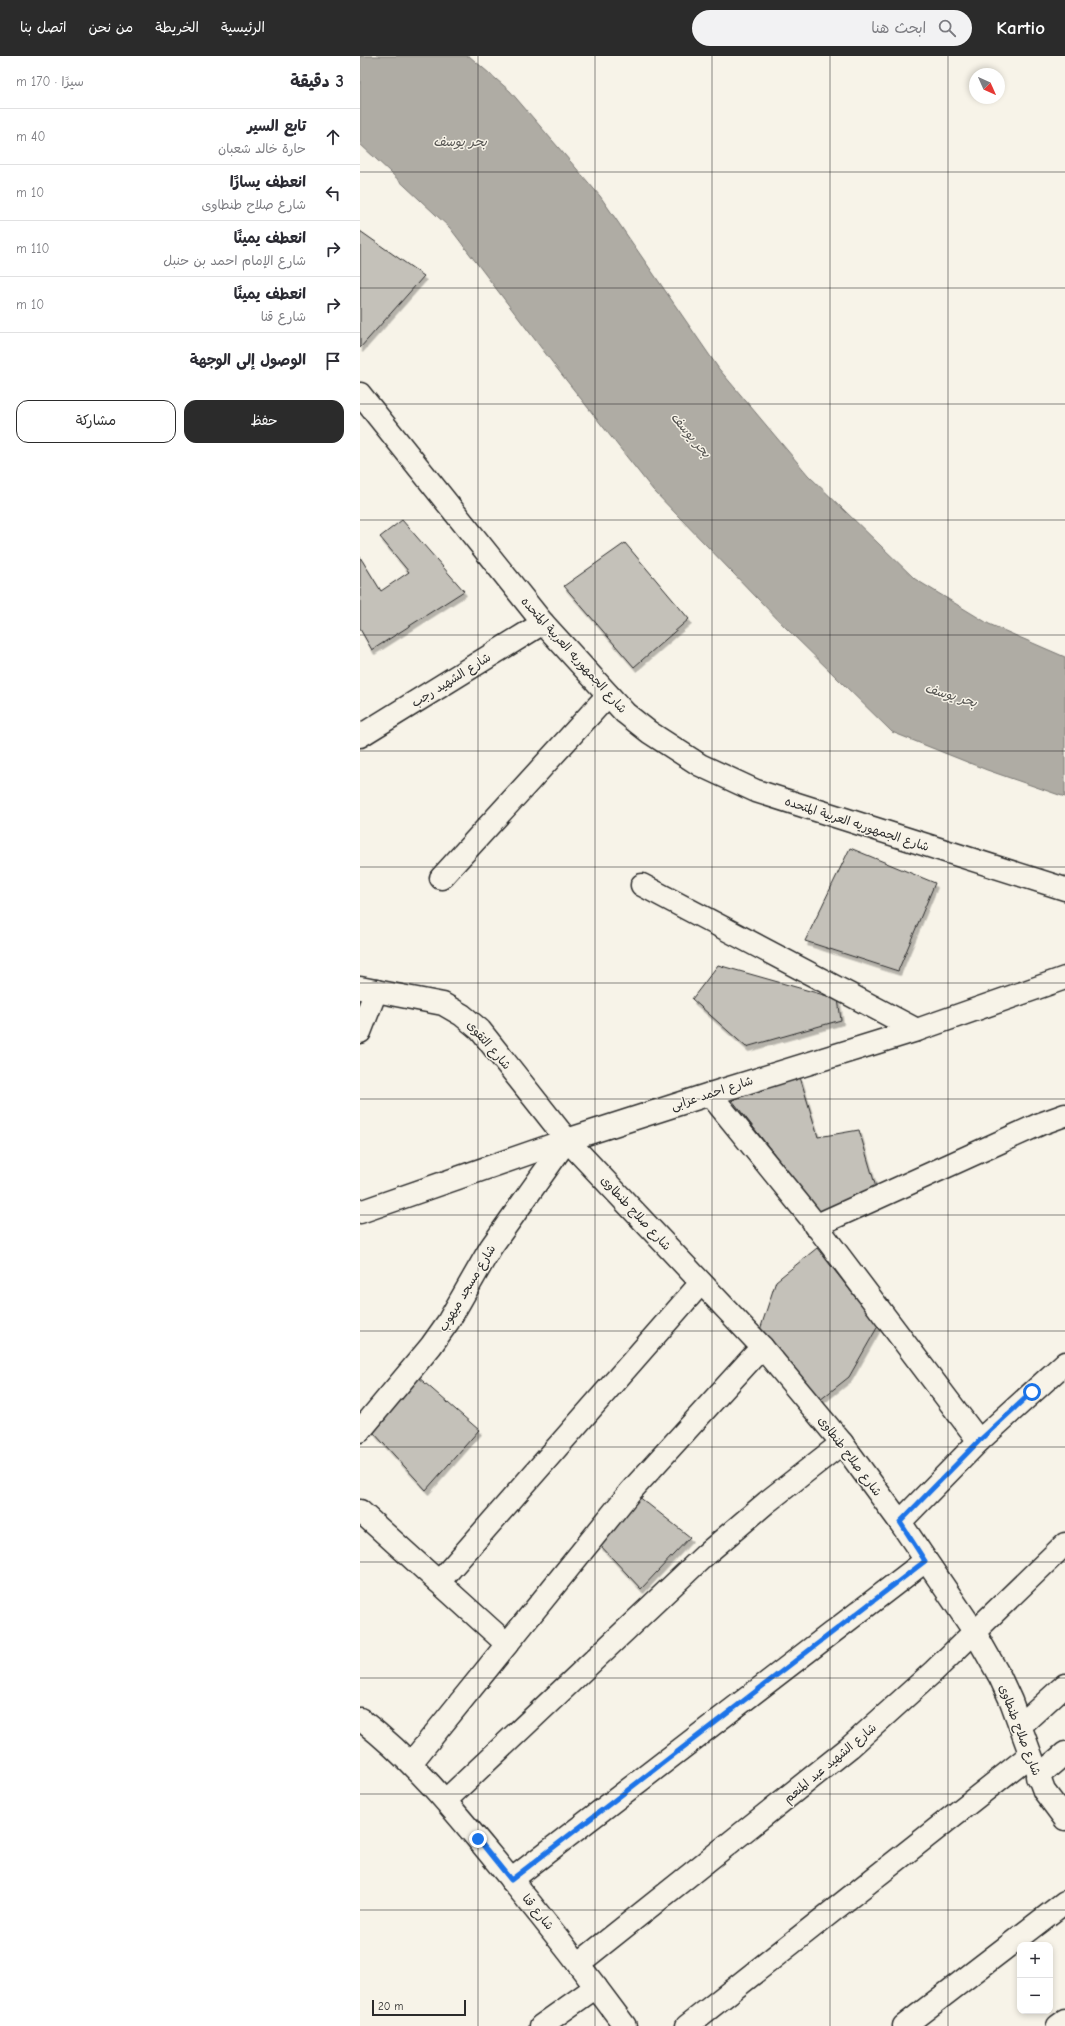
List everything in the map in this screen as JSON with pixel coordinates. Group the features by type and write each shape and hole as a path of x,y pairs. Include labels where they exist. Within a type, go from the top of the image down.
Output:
{"street":[{"name":"شارع الجمهوريه العربية المتحده","path":"360,394 543,623 625,713 649,732 681,753 728,779 786,801 1065,889"},
{"name":"شارع الشهيد رجب","path":"360,736 543,623"},
{"path":"441,878 608,695"},
{"path":"642,885 917,1030"},
{"name":"شارع احمد عرابى","path":"360,1212 567,1140 917,1030 1065,978"},
{"path":"360,1032 368,989"},
{"name":"شارع التقوى","path":"368,989 443,1004 462,1015 480,1030 567,1140"},
{"path":"710,1094 816,1226 979,1441"},
{"path":"816,1226 1040,1124 1065,1115"},
{"name":"شارع صلاح طنطاوى","path":"567,1140 762,1347 842,1443 900,1522 925,1561 974,1631 1000,1677 1020,1725 1037,1777 1044,1791 1065,1819"},
{"name":"شارع مسجد ميهوب","path":"360,1431 431,1346 448,1322 491,1247 567,1140"},
{"path":"439,1582 701,1283"},
{"path":"411,1763 630,1492 762,1347"},
{"path":"900,1522 979,1441 1065,1363"},
{"path":"446,1800 704,1555 767,1502 842,1443"},
{"path":"360,1511 507,1644"},
{"name":"شارع الشهيد عبد المنعم","path":"578,1964 850,1747 934,1671 1065,1544"},
{"path":"511,1880 925,1561"},
{"path":"1020,1725 1065,1685"},
{"name":"شارع قنا","path":"360,1719 411,1763 446,1800 578,1964 625,2026"},
{"path":"1037,1777 1065,1753"},
{"path":"687,2026 1030,1755"},
{"path":"904,2026 1065,1902"},
{"path":"541,2026 596,1987"},
{"path":"1058,2026 1065,2021"}],"water":[{"name":"بحر يوسف","path":"360,56 469,56 510,91 600,196 719,369 808,475 915,579 989,624 1065,657 1065,797 987,770 892,732 785,627 653,490 555,366 450,228 360,144"}],"building":[{"path":"360,231 424,276 360,348"},
{"path":"402,520 464,591 372,650 360,629 360,557 381,591 409,572 380,537"},
{"path":"625,543 689,619 634,667 564,586"},
{"path":"850,848 935,883 898,971 805,941"},
{"path":"718,965 838,999 841,1020 746,1047 692,999"},
{"path":"800,1077 818,1137 859,1130 877,1191 821,1214 732,1100"},
{"path":"817,1248 878,1326 849,1377 820,1400 760,1330 776,1281"},
{"path":"417,1376 479,1430 426,1490 373,1432"},
{"path":"638,1496 690,1537 641,1589 600,1545"}],"route":[{"path":"478,1839 511,1880 925,1561 900,1522 979,1441 1032,1392"}]}
